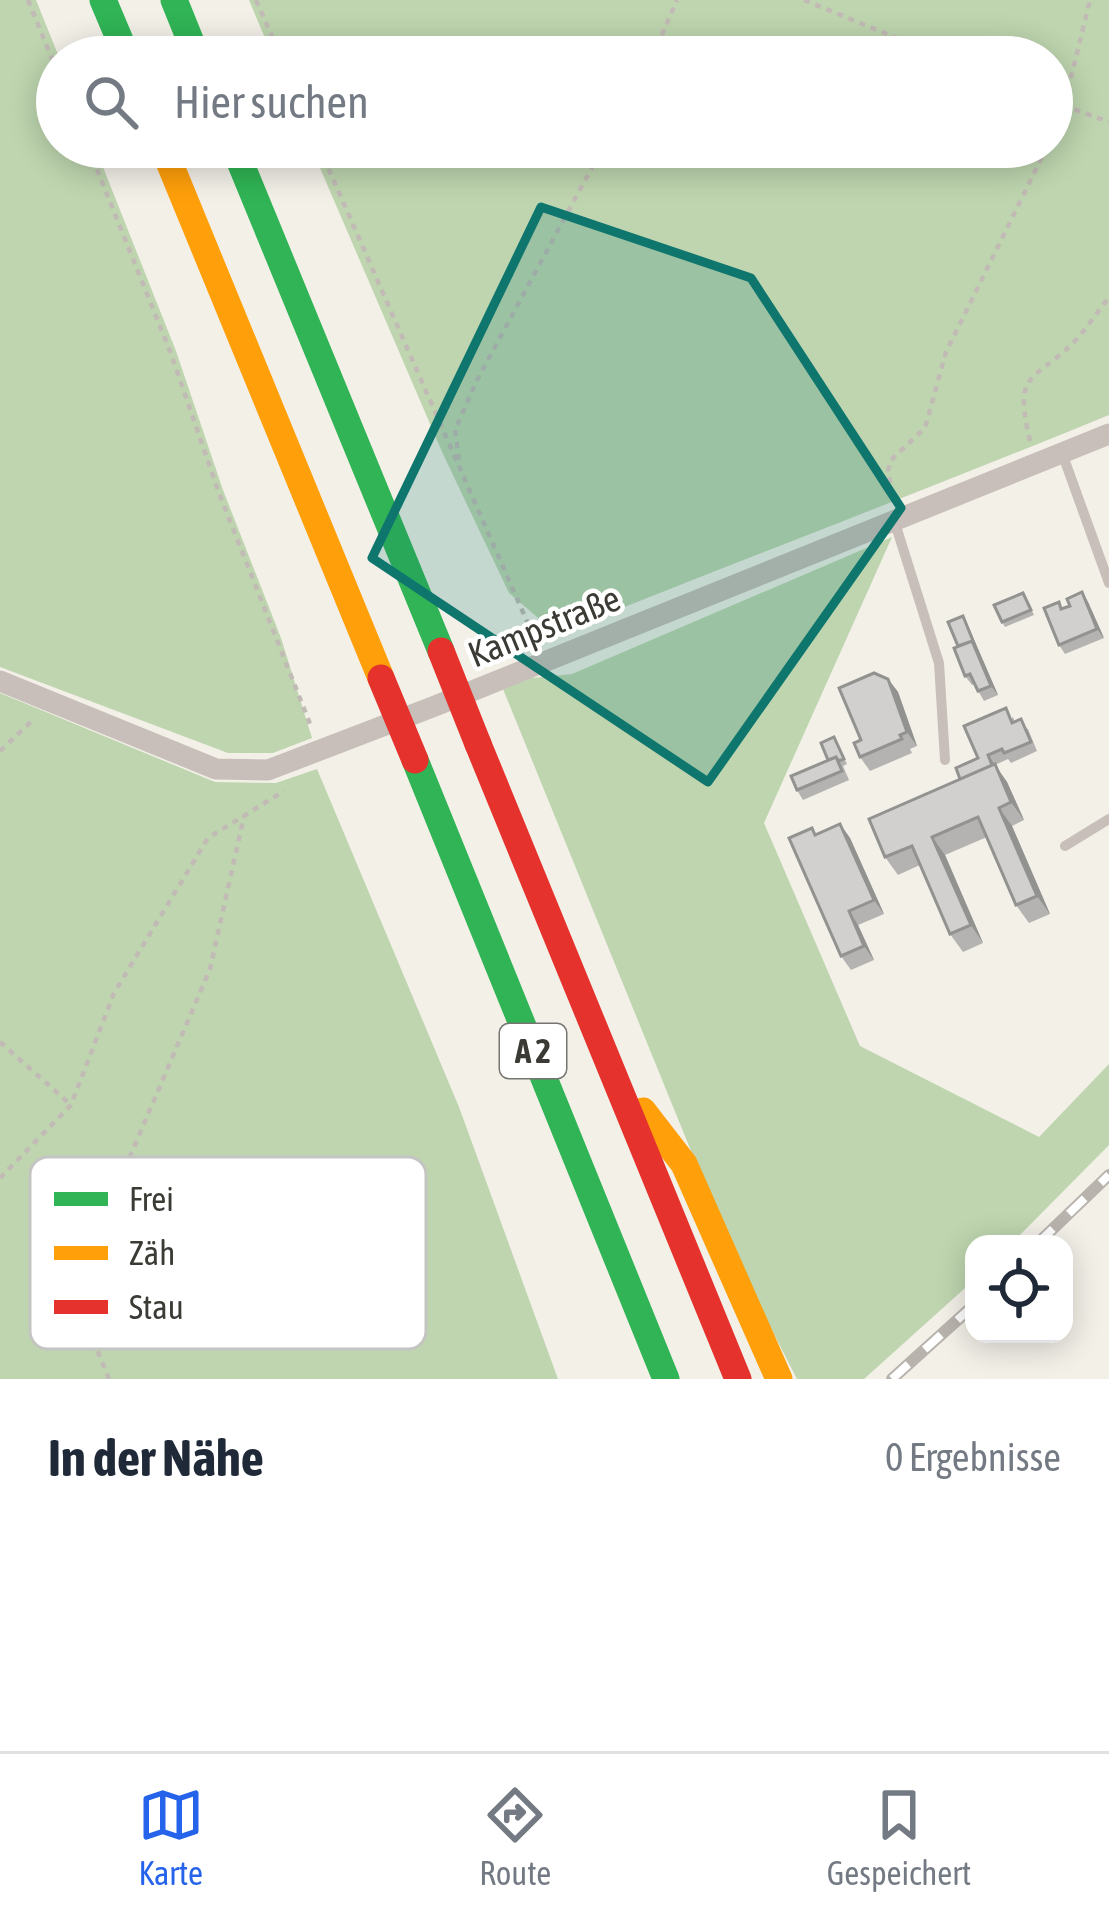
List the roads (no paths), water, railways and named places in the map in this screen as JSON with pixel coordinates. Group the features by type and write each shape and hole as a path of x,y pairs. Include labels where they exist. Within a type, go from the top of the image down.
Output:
{"highway":[{"path":"103,0 118,36"},
{"path":"174,0 189,36"},
{"name":"A 2","path":"173,168 666,1379"},
{"name":"A 2","path":"243,168 738,1379"},
{"path":"616,1075 683,1165 779,1379"}],"street":[{"name":"Kampstraße","path":"0,681 215,769 268,770 1109,434"}],"lane":[{"path":"1062,453 1109,584"},
{"path":"896,522 939,663 945,760"},
{"path":"1065,846 1109,819"}],"railway":[{"path":"1046,1235 1109,1175"},
{"path":"892,1379 965,1313"}]}
